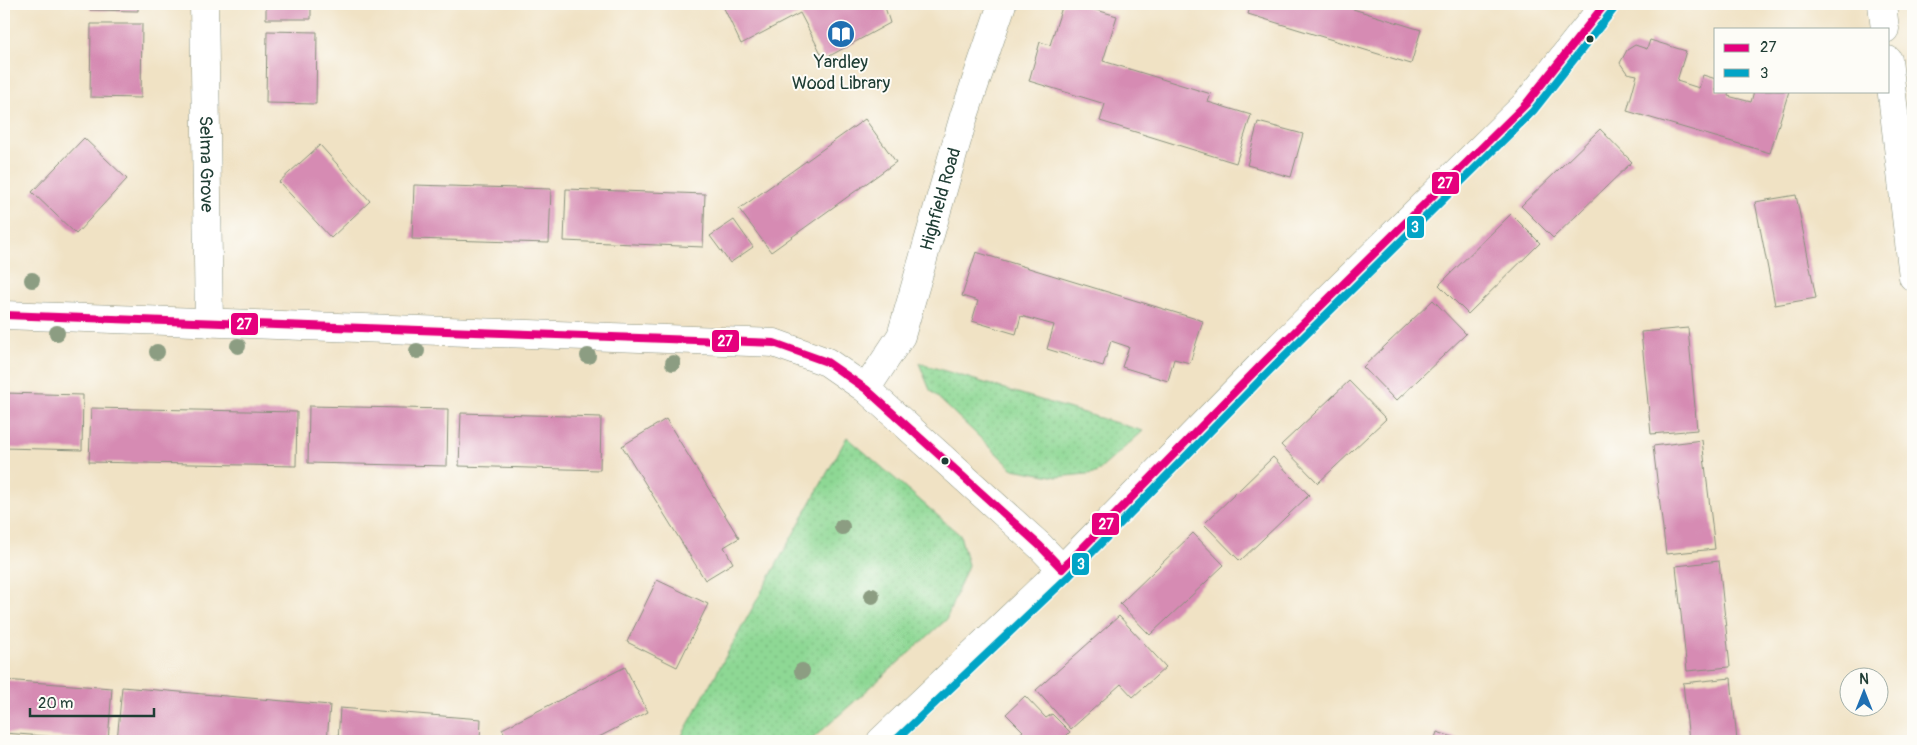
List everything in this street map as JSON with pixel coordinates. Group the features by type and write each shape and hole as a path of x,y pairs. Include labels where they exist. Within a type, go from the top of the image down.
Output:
{"street":[{"name":"Selma Grove","path":"204,4 209,323"},
{"name":"Highfield Road","path":"866,389 901,336 964,116 1002,4"},
{"path":"881,741 1062,569 1263,363 1526,104 1605,4"},
{"path":"1882,4 1885,28"},
{"path":"1890,77 1913,277"},
{"path":"4,315 692,338 774,343 827,362 866,389 1040,546 1062,569"}],"green space":[{"path":"919,363 1143,431 1096,473 1057,477 1013,469 930,390"},
{"path":"847,437 960,535 968,565 946,620 810,741 679,741"}],"building":[{"path":"90,4 138,4 138,11 90,10"},
{"path":"266,4 311,4 311,19 266,19"},
{"name":"Yardley Wood Library","path":"722,4 884,4 890,23 824,59 800,13 741,44"},
{"path":"1063,4 1076,4 1117,16 1103,61 1211,94 1208,102 1251,115 1236,163 1100,121 1105,104 1029,81 1040,42 1050,45"},
{"path":"1251,4 1337,4 1421,30 1411,64 1248,14"},
{"path":"91,24 142,24 141,98 90,97"},
{"path":"267,31 317,32 316,104 266,103"},
{"path":"1650,40 1686,51 1677,81 1699,88 1703,75 1714,78 1714,92 1729,92 1728,96 1751,102 1754,92 1789,92 1770,153 1627,111 1637,75 1627,73 1620,63 1627,50 1635,45 1647,49"},
{"path":"865,119 896,162 771,252 739,209"},
{"path":"1258,122 1303,134 1291,177 1247,165"},
{"path":"1600,129 1632,162 1553,238 1521,206"},
{"path":"84,138 127,179 76,234 32,192"},
{"path":"320,145 370,201 331,238 279,182"},
{"path":"414,185 551,189 549,243 412,239"},
{"path":"566,189 705,194 703,247 564,241"},
{"path":"1796,195 1816,298 1775,305 1755,202"},
{"path":"1511,214 1540,243 1468,314 1439,285"},
{"path":"734,220 753,247 730,263 710,236"},
{"path":"976,252 1203,321 1190,363 1174,359 1168,381 1122,367 1129,347 1111,341 1103,366 1047,349 1054,325 1021,316 1016,334 972,321 978,301 962,296"},
{"path":"1433,300 1466,334 1396,401 1363,367"},
{"path":"1688,328 1697,430 1651,434 1641,332"},
{"path":"1349,381 1386,419 1318,483 1281,445"},
{"path":"4,393 83,395 82,450 4,448"},
{"path":"309,406 448,409 447,466 308,463"},
{"path":"91,408 297,412 296,466 89,462"},
{"path":"461,413 601,417 600,470 459,466"},
{"path":"666,419 739,538 724,547 733,563 705,580 622,446"},
{"path":"1702,440 1715,549 1666,554 1653,446"},
{"path":"1273,457 1309,495 1240,561 1204,524"},
{"path":"1193,533 1224,565 1150,635 1120,604"},
{"path":"1719,561 1730,667 1687,671 1676,566"},
{"path":"657,580 708,604 677,667 627,642"},
{"path":"1119,616 1166,667 1133,697 1121,684 1071,729 1036,690"},
{"path":"625,667 648,712 591,741 509,741 502,729"},
{"path":"1731,678 1737,741 1689,741 1683,683"},
{"path":"4,680 112,688 108,741 4,733"},
{"path":"122,687 330,705 327,741 117,741"},
{"path":"1025,696 1046,718 1052,714 1070,732 1061,741 1012,741 1023,731 1006,714"},
{"path":"340,708 481,719 480,741 338,741"},
{"path":"1437,732 1465,741 1434,741"}],"transit line":[{"name":"27","path":"4,315 774,343 827,362 866,389 1040,546 1062,569 1263,363 1526,104 1605,4"},
{"name":"3","path":"895,741 1069,576 1270,370 1533,111 1613,10"}],"place":[{"name":"Yardley Wood Library","path":"841,34"}]}
